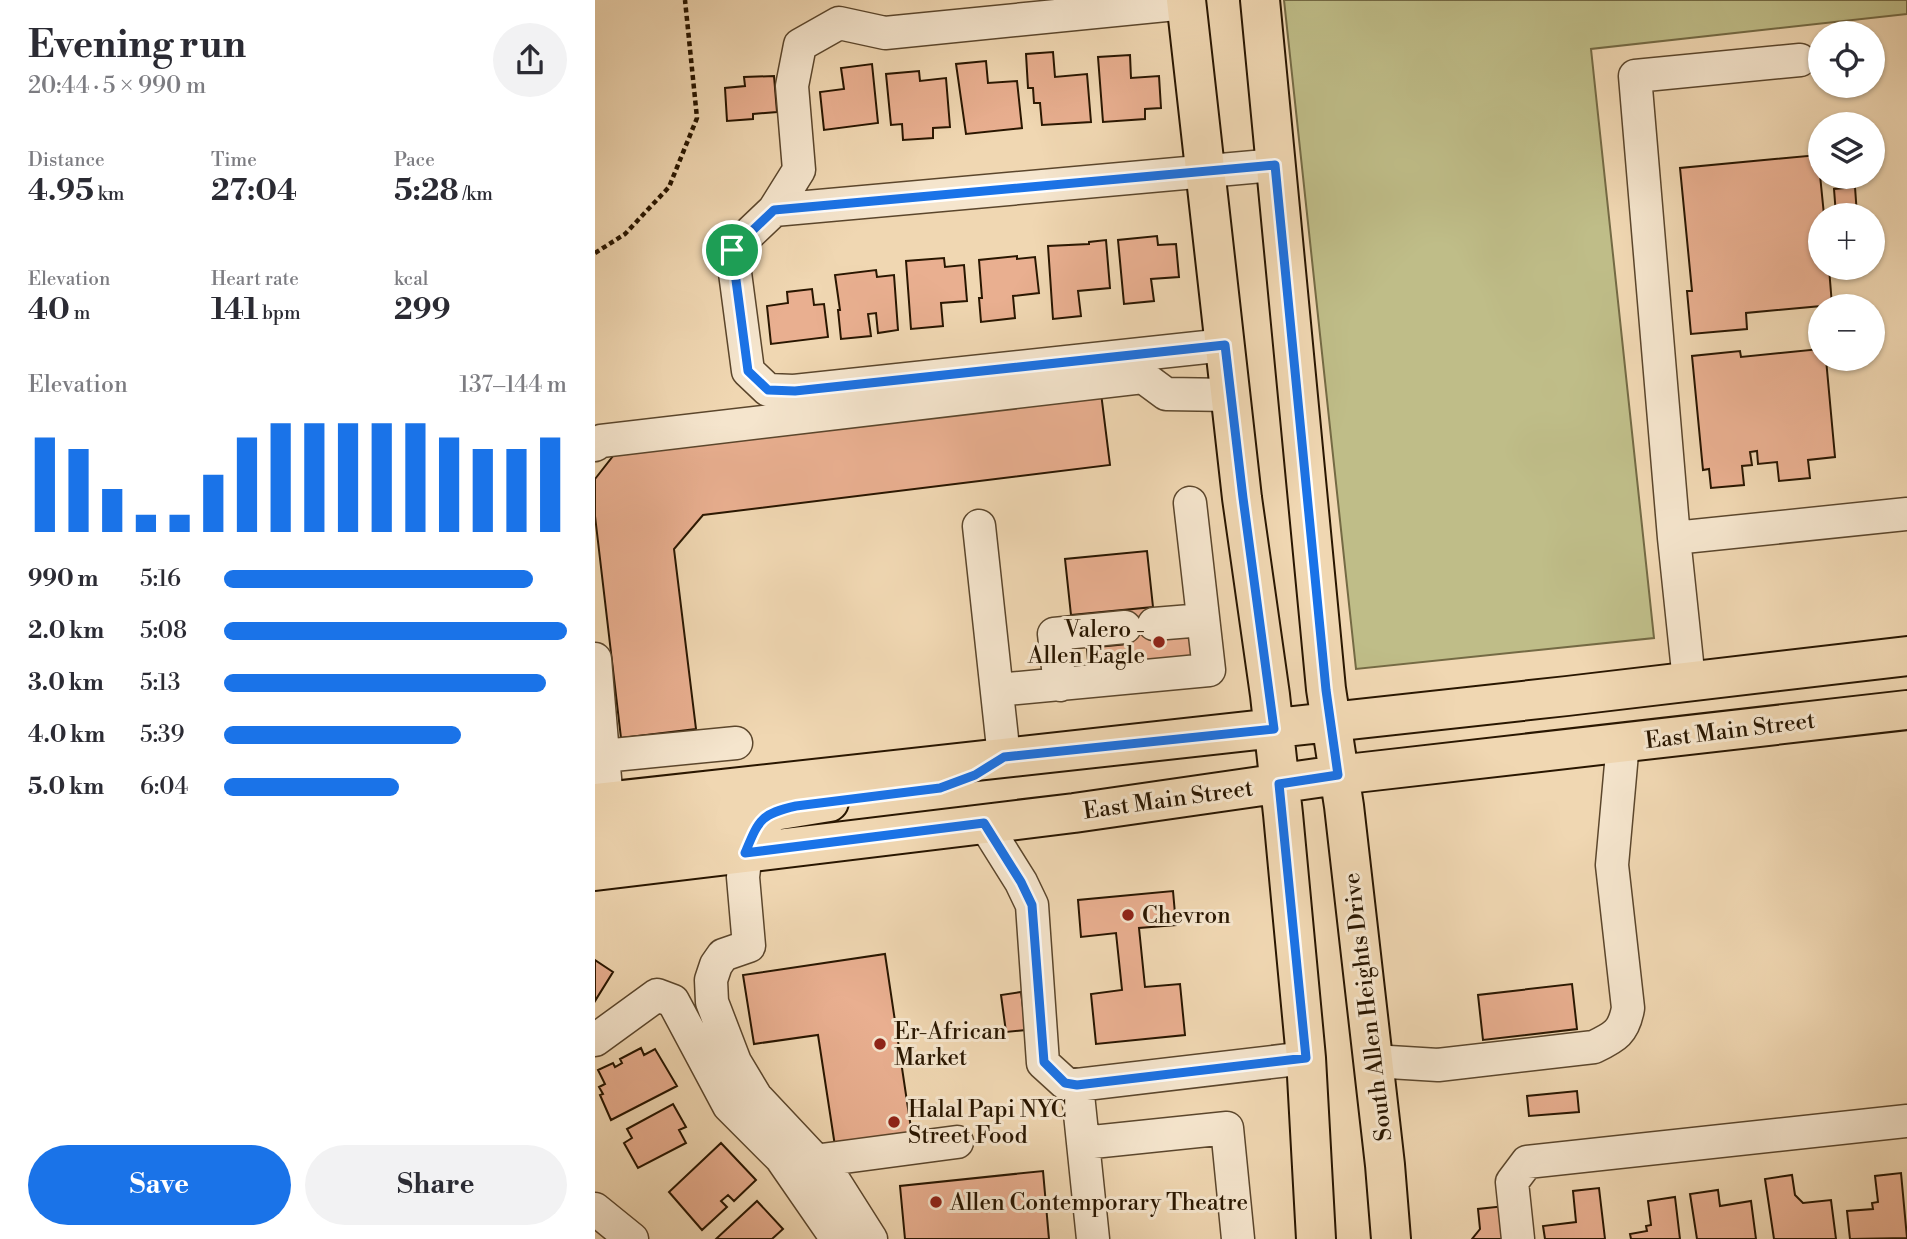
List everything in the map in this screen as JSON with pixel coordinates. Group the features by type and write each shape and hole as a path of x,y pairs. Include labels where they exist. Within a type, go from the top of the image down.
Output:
{"main road":[{"name":"South Allen Heights Drive","path":"1260,0 1330,721 1345,819 1391,1239"},
{"path":"1186,2 1231,395 1274,729 1306,1058 1316,1239"},
{"path":"601,803 1907,656"},
{"name":"East Main Street","path":"595,871 984,823 1338,775 1907,710"},
{"path":"745,853 759,822 774,811 940,788 975,775 1004,757"},
{"path":"595,839 710,824 730,815 738,803 741,787"}],"street":[{"path":"1186,2 885,33 839,23 800,45 792,86 799,170 774,210 732,250 748,371 768,390 795,391 1225,345"},
{"path":"1689,681 1674,538 1635,76 1800,60"},
{"path":"774,210 1275,165"},
{"path":"595,445 601,441 615,439 1143,377 1166,394 1231,395"},
{"path":"997,690 1209,670 1190,503"},
{"path":"1674,538 1907,514"},
{"path":"979,526 1004,757"},
{"path":"1060,685 1053,634 1203,620"},
{"path":"595,659 603,756 601,803"},
{"path":"1373,1061 1438,1065 1594,1047 1616,1037 1626,1020 1629,1007 1612,865 1623,742"},
{"path":"603,756 736,743"},
{"path":"984,823 1021,882 1032,905 1044,1062 1065,1083 1077,1085 1306,1058"},
{"path":"745,853 743,877 749,946 723,955 716,965 711,980 712,1002 735,1062 756,1097 833,1179 871,1239"},
{"path":"595,1040 657,995 673,1001 729,1105 781,1158 837,1239"},
{"path":"1077,1085 1093,1239"},
{"path":"1518,1239 1512,1182 1527,1162 1907,1121"},
{"path":"1083,1143 1227,1128 1238,1239"},
{"path":"814,1161 957,1142"},
{"path":"595,1209 632,1239"}],"path":[{"path":"595,253 625,234 669,187 697,118 685,0"}],"shaded area":[{"path":"1284,0 1907,0 1907,14 1844,21 1808,21 1808,25 1591,49 1654,638 1356,669"}],"building":[{"path":"1053,52 1055,77 1087,74 1091,122 1042,125 1040,103 1034,103 1033,88 1028,88 1026,54"},
{"path":"1130,55 1131,78 1159,76 1161,108 1145,109 1145,119 1103,122 1098,57"},
{"path":"986,61 988,83 1017,81 1022,128 966,134 956,64"},
{"path":"872,64 878,123 824,130 820,92 844,89 841,68"},
{"path":"919,71 920,81 946,78 950,127 933,128 933,138 903,140 902,124 891,125 886,74"},
{"path":"774,76 777,112 753,114 753,119 727,121 725,88 745,86 744,77"},
{"path":"1808,156 1808,189 1821,189 1823,203 1808,203 1808,280 1830,280 1831,294 1808,294 1808,307 1746,313 1747,329 1691,334 1687,291 1692,291 1680,168"},
{"path":"1834,189 1855,189 1856,203 1835,203"},
{"path":"1157,236 1158,245 1176,244 1179,277 1151,279 1154,301 1124,304 1118,240"},
{"path":"1106,240 1110,288 1078,291 1081,316 1053,319 1048,246 1089,244"},
{"path":"1017,256 1017,259 1035,257 1039,293 1013,296 1015,318 981,322 979,260"},
{"path":"944,258 945,267 964,265 967,301 941,303 943,326 911,329 906,261"},
{"path":"876,270 877,277 894,275 898,330 878,333 876,313 868,314 871,336 841,339 835,275"},
{"path":"812,289 814,305 824,304 828,337 771,344 767,306 788,303 787,292"},
{"path":"1808,350 1808,371 1827,371 1835,457 1808,460 1810,478 1779,481 1777,462 1758,464 1757,451 1750,452 1752,465 1742,466 1744,485 1711,488 1709,469 1703,470 1692,356 1740,351 1741,357"},
{"path":"1101,393 1110,465 703,515 674,549 696,729 621,738 595,516 595,479 617,451"},
{"path":"1147,551 1153,607 1071,615 1065,559"},
{"name":"Valero - Allen Eagle","path":"1153,607 1156,640 1191,636 1193,662 1089,673 1087,648 1127,644 1124,610"},
{"path":"1173,891 1176,925 1139,928 1145,987 1180,984 1185,1035 1096,1044 1091,994 1122,990 1116,933 1081,937 1078,900"},
{"path":"885,954 912,1135 835,1146 818,1035 754,1044 743,975"},
{"path":"595,960 613,972 595,1001"},
{"path":"1572,984 1577,1029 1483,1040 1478,995"},
{"path":"1021,992 1026,1030 1006,1032 1001,995"},
{"path":"641,1048 644,1055 655,1049 677,1086 611,1120 600,1095 603,1094 599,1087 605,1084 598,1070 613,1063 615,1067 622,1063 620,1059"},
{"path":"1577,1091 1579,1112 1529,1116 1527,1096"},
{"path":"673,1104 686,1127 679,1130 686,1143 638,1168 624,1143 632,1138 627,1129"},
{"path":"721,1143 756,1180 734,1201 728,1195 721,1201 727,1207 702,1230 669,1192"},
{"path":"1043,1171 1049,1239 905,1239 900,1186"},
{"path":"1901,1173 1907,1238 1850,1239 1847,1211 1873,1209 1872,1203 1878,1202 1875,1176"},
{"path":"1792,1175 1795,1195 1803,1203 1831,1200 1836,1239 1774,1239 1765,1179"},
{"path":"1599,1188 1605,1239 1545,1239 1543,1226 1576,1222 1573,1191"},
{"path":"1718,1190 1720,1206 1751,1201 1756,1239 1697,1239 1690,1194"},
{"path":"1675,1197 1680,1239 1631,1239 1630,1234 1647,1231 1646,1226 1651,1225 1648,1201"},
{"path":"757,1201 783,1229 772,1239 716,1239"},
{"path":"1505,1206 1509,1239 1472,1239 1480,1229 1478,1209"}],"place":[{"name":"Valero - Allen Eagle","path":"1159,642"},
{"name":"Chevron","path":"1128,915"},
{"name":"Er-African Market","path":"880,1044"},
{"name":"Halal Papi NYC Street Food","path":"894,1122"},
{"name":"Allen Contemporary Theatre","path":"936,1202"}],"route":[{"path":"1275,165 1326,690 1338,775 1279,784 1306,1058 1077,1085 1065,1083 1044,1062 1032,905 1000,846 984,823 745,853 759,822 774,811 940,788 975,775 1004,757 1274,729 1225,345 795,391 768,390 748,371 732,250 774,210 1275,165"}]}
